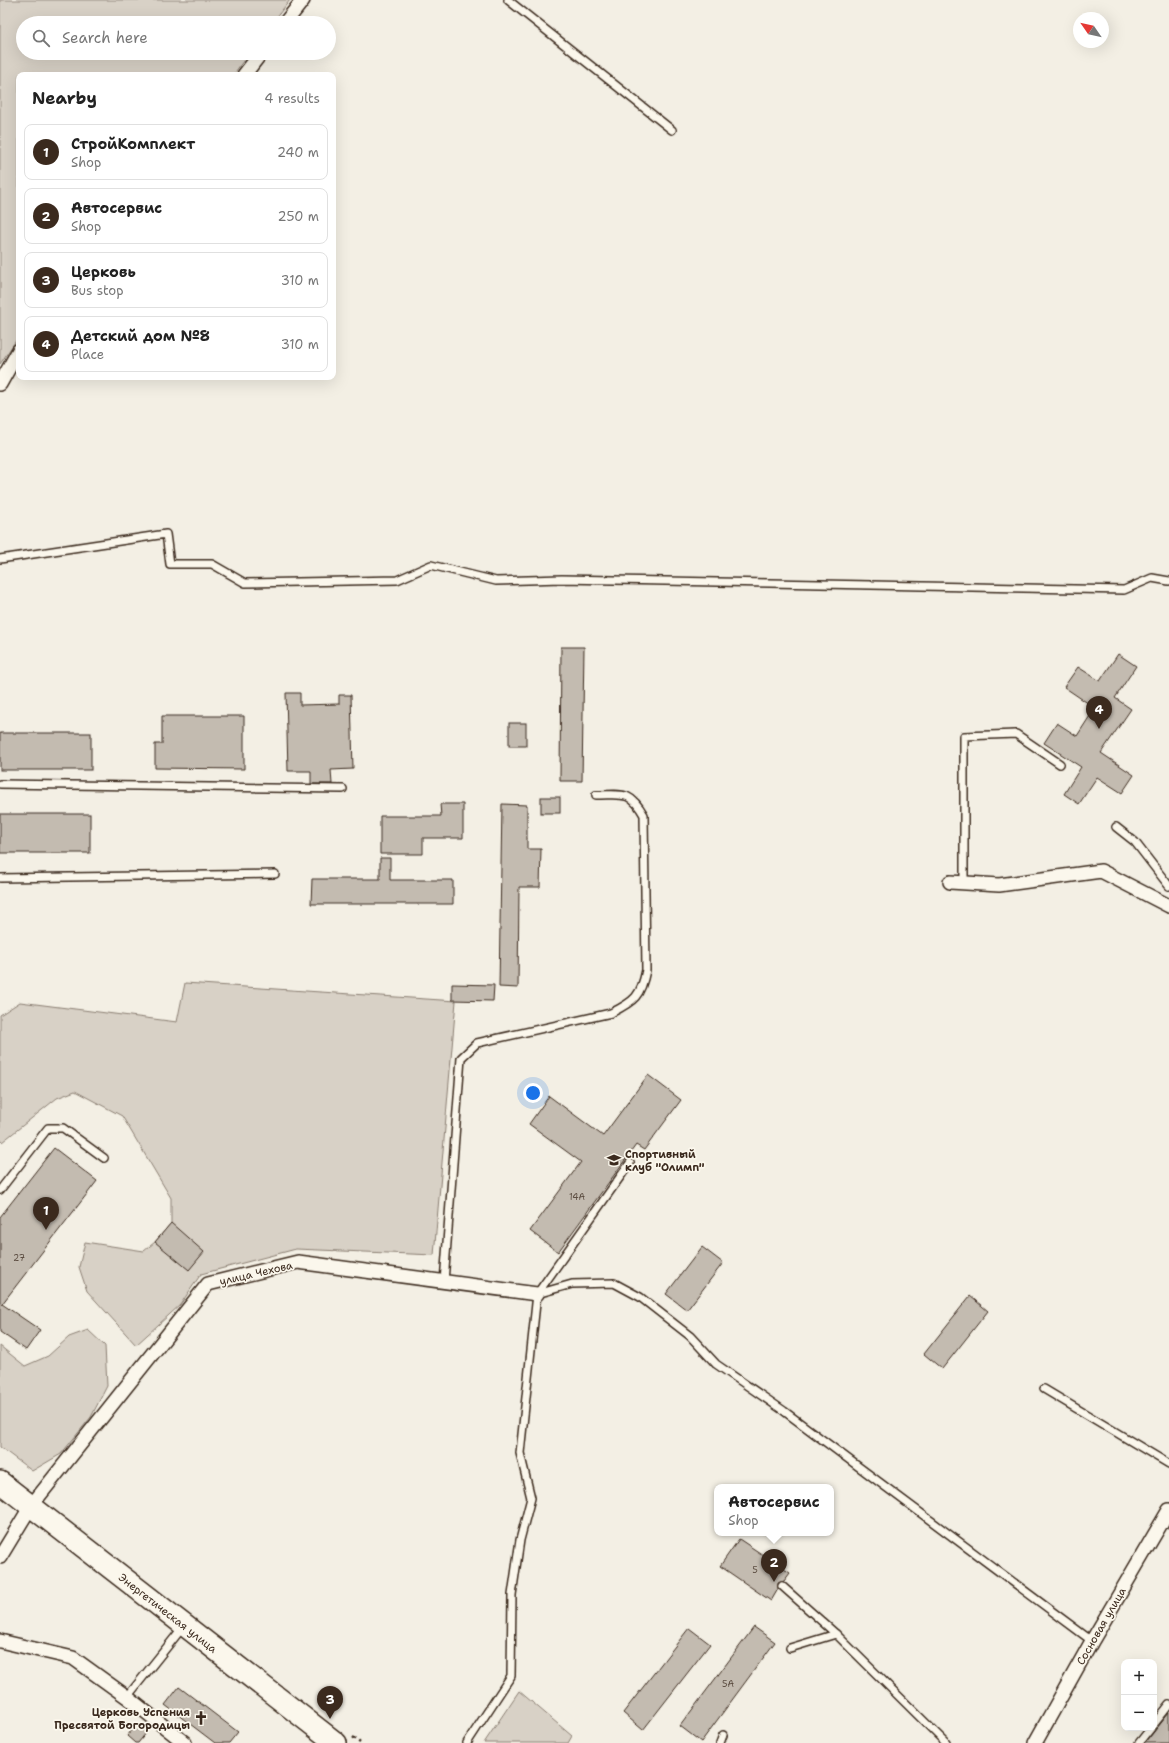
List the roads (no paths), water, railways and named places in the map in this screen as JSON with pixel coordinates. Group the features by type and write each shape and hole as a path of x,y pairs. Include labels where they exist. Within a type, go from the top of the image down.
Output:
{"main road":[{"name":"Энергетическая улица","path":"0,1482 336,1743"}],"street":[{"path":"289,16 302,0"},
{"path":"246,72 256,60"},
{"path":"0,384 16,355"},
{"path":"950,882 999,885 1101,871 1169,906"},
{"name":"улица Чехова","path":"0,1557 31,1506 208,1284 298,1262 537,1294"},
{"name":"Сосновая улица","path":"1035,1743 1092,1641 1169,1510"},
{"path":"0,1641 73,1658 127,1697 185,1743"}],"lane":[{"path":"508,0 672,130"},
{"path":"0,559 166,534 170,564 212,564 245,583 397,580 431,566 496,581 562,579 1124,590 1152,578 1169,581"},
{"path":"964,883 964,736 1016,734 1060,764"},
{"path":"0,784 343,789"},
{"path":"444,1282 461,1058 477,1042 611,1013 628,1004 642,988 646,970 644,815 636,802 625,795 596,795"},
{"path":"1116,827 1135,842 1169,886"},
{"path":"0,878 274,874"},
{"path":"0,1190 48,1128 64,1128 104,1158"},
{"path":"467,1743 511,1676 512,1596 520,1540 531,1498 520,1452 537,1294 630,1163"},
{"path":"537,1294 572,1284 614,1283 640,1297 690,1336 716,1364 784,1411 1092,1641"},
{"path":"1044,1389 1169,1464"},
{"path":"782,1586 836,1634 946,1743"},
{"path":"127,1697 184,1625"},
{"path":"790,1648 836,1634"},
{"path":"1157,1720 1169,1704"},
{"path":"1139,1743 1149,1731"},
{"path":"720,1743 723,1735"}],"place":[{"name":"Детский дом №8","path":"1099,729"},
{"name":"Спортивный клуб \"Олимп\"","path":"614,1160"},
{"name":"СтройКомплект","path":"46,1230"},
{"name":"Автосервис","path":"774,1582"},
{"name":"Церковь Успения Пресвятой Богородицы","path":"201,1718"},
{"name":"Церковь","path":"330,1719"}]}
